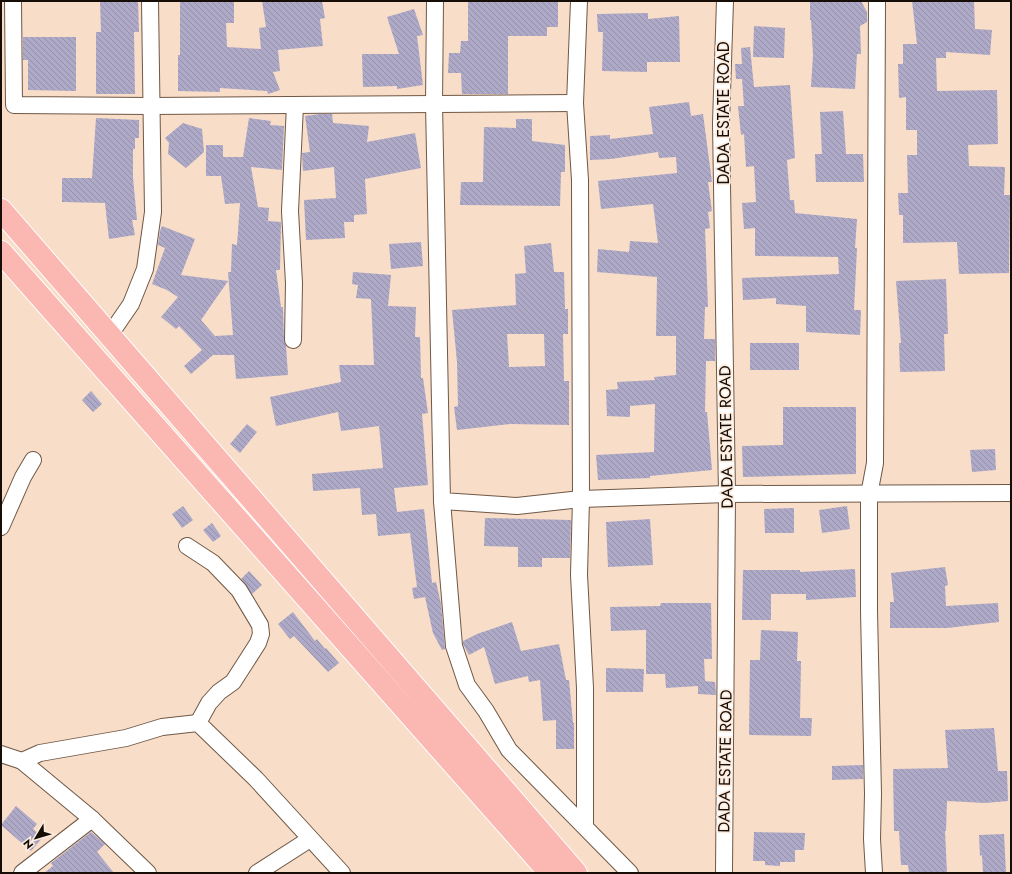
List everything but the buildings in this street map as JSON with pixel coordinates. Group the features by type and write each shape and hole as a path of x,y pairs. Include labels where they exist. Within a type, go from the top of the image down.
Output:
{"highway":[{"path":"1,210 576,873"},
{"path":"1,252 550,873"}],"street":[{"path":"13,1 14,105 150,106 575,103"},
{"path":"109,336 131,304 145,269 153,212 150,106 150,1"},
{"path":"435,1 434,104 442,501 454,646 467,684 486,711 509,750 585,825 630,873"},
{"path":"579,1 575,103 580,180 581,499 579,575 585,688 585,825"},
{"name":"DADA ESTATE ROAD","path":"724,873 727,494 721,123 725,1"},
{"path":"874,873 872,839 873,794 869,611 869,495 875,463 877,1"},
{"path":"294,340 294,283 290,211 295,105"},
{"path":"1,527 23,477 33,460"},
{"path":"442,501 517,506 581,499 727,494 869,495 1011,493"},
{"path":"186,546 213,563 239,590 260,625 258,643 233,682 219,692 209,703 198,723"},
{"path":"22,761 40,753 126,738 162,727 198,723"},
{"path":"198,723 256,779 342,873"},
{"path":"1,754 22,761 92,819 148,873"},
{"path":"22,873 92,819"},
{"path":"257,873 310,839"}]}
